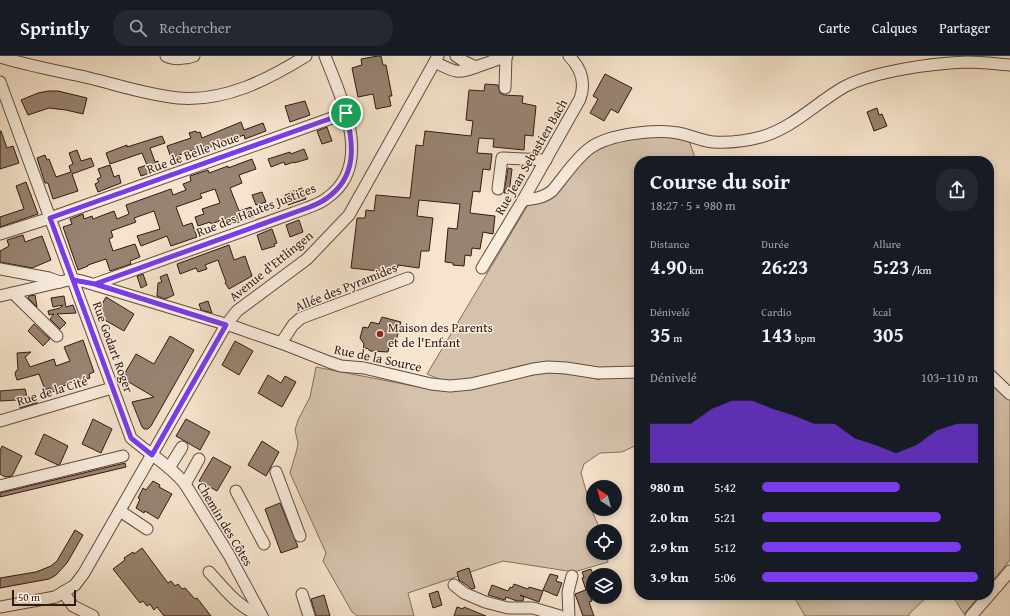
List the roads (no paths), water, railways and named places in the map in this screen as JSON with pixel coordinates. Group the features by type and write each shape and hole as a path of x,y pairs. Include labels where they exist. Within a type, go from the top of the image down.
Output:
{"street":[{"path":"166,56 167,58 175,59 194,56"},
{"path":"0,58 148,93 190,98 229,93 245,88 280,72 306,56"},
{"name":"Rue des Hautes Justices","path":"95,284 307,208 326,199 340,185 351,163 352,144 346,113 325,56"},
{"path":"456,56 465,62 480,63"},
{"path":"437,59 455,71 465,72 480,63 507,56 505,88"},
{"name":"Rue Jean Sebastien Bach","path":"482,268 546,160 582,93 581,73 577,65 569,56"},
{"name":"Avenue d'Ettlingen","path":"0,607 54,597 75,585 84,573 120,512 226,325 241,308 306,259 349,215 437,59"},
{"path":"523,200 543,197 548,194 584,154 597,144 612,138 664,132 689,135 715,142 749,139 768,135 780,130 842,88 860,80 908,69 935,65 968,62 1010,65"},
{"name":"Rue Godart Roger","path":"0,82 131,438 152,455"},
{"name":"Rue de Belle Noue","path":"0,234 50,218 346,113"},
{"path":"498,189 502,158 546,160"},
{"path":"0,269 49,278 60,282"},
{"name":"Allée des Pyramides","path":"281,343 293,325 301,318 408,278"},
{"name":"Rue de la Source","path":"0,296 73,280 95,284 281,343 342,366 364,368 431,384 450,386 471,384 533,369 548,367 598,373 634,372"},
{"path":"13,294 56,336"},
{"path":"994,379 1010,394"},
{"name":"Rue de la Cité","path":"0,421 112,388"},
{"path":"169,468 182,447"},
{"name":"Chemin des Côtes","path":"152,455 169,468 185,484 228,555 262,616"},
{"path":"0,486 122,456"},
{"path":"185,484 199,459"},
{"path":"276,472 300,536"},
{"path":"236,491 264,544"},
{"path":"120,512 147,529"},
{"path":"994,589 1010,571"},
{"path":"208,572 237,603 251,613 262,616"},
{"path":"569,616 568,592 572,576"},
{"path":"454,585 464,593 485,602 508,608 533,608 560,616"},
{"path":"63,592 74,606 93,616"},
{"path":"302,594 309,616"},
{"path":"971,616 985,600"}],"place":[{"name":"Maison des Parents et de l'Enfant","path":"380,334"}]}
